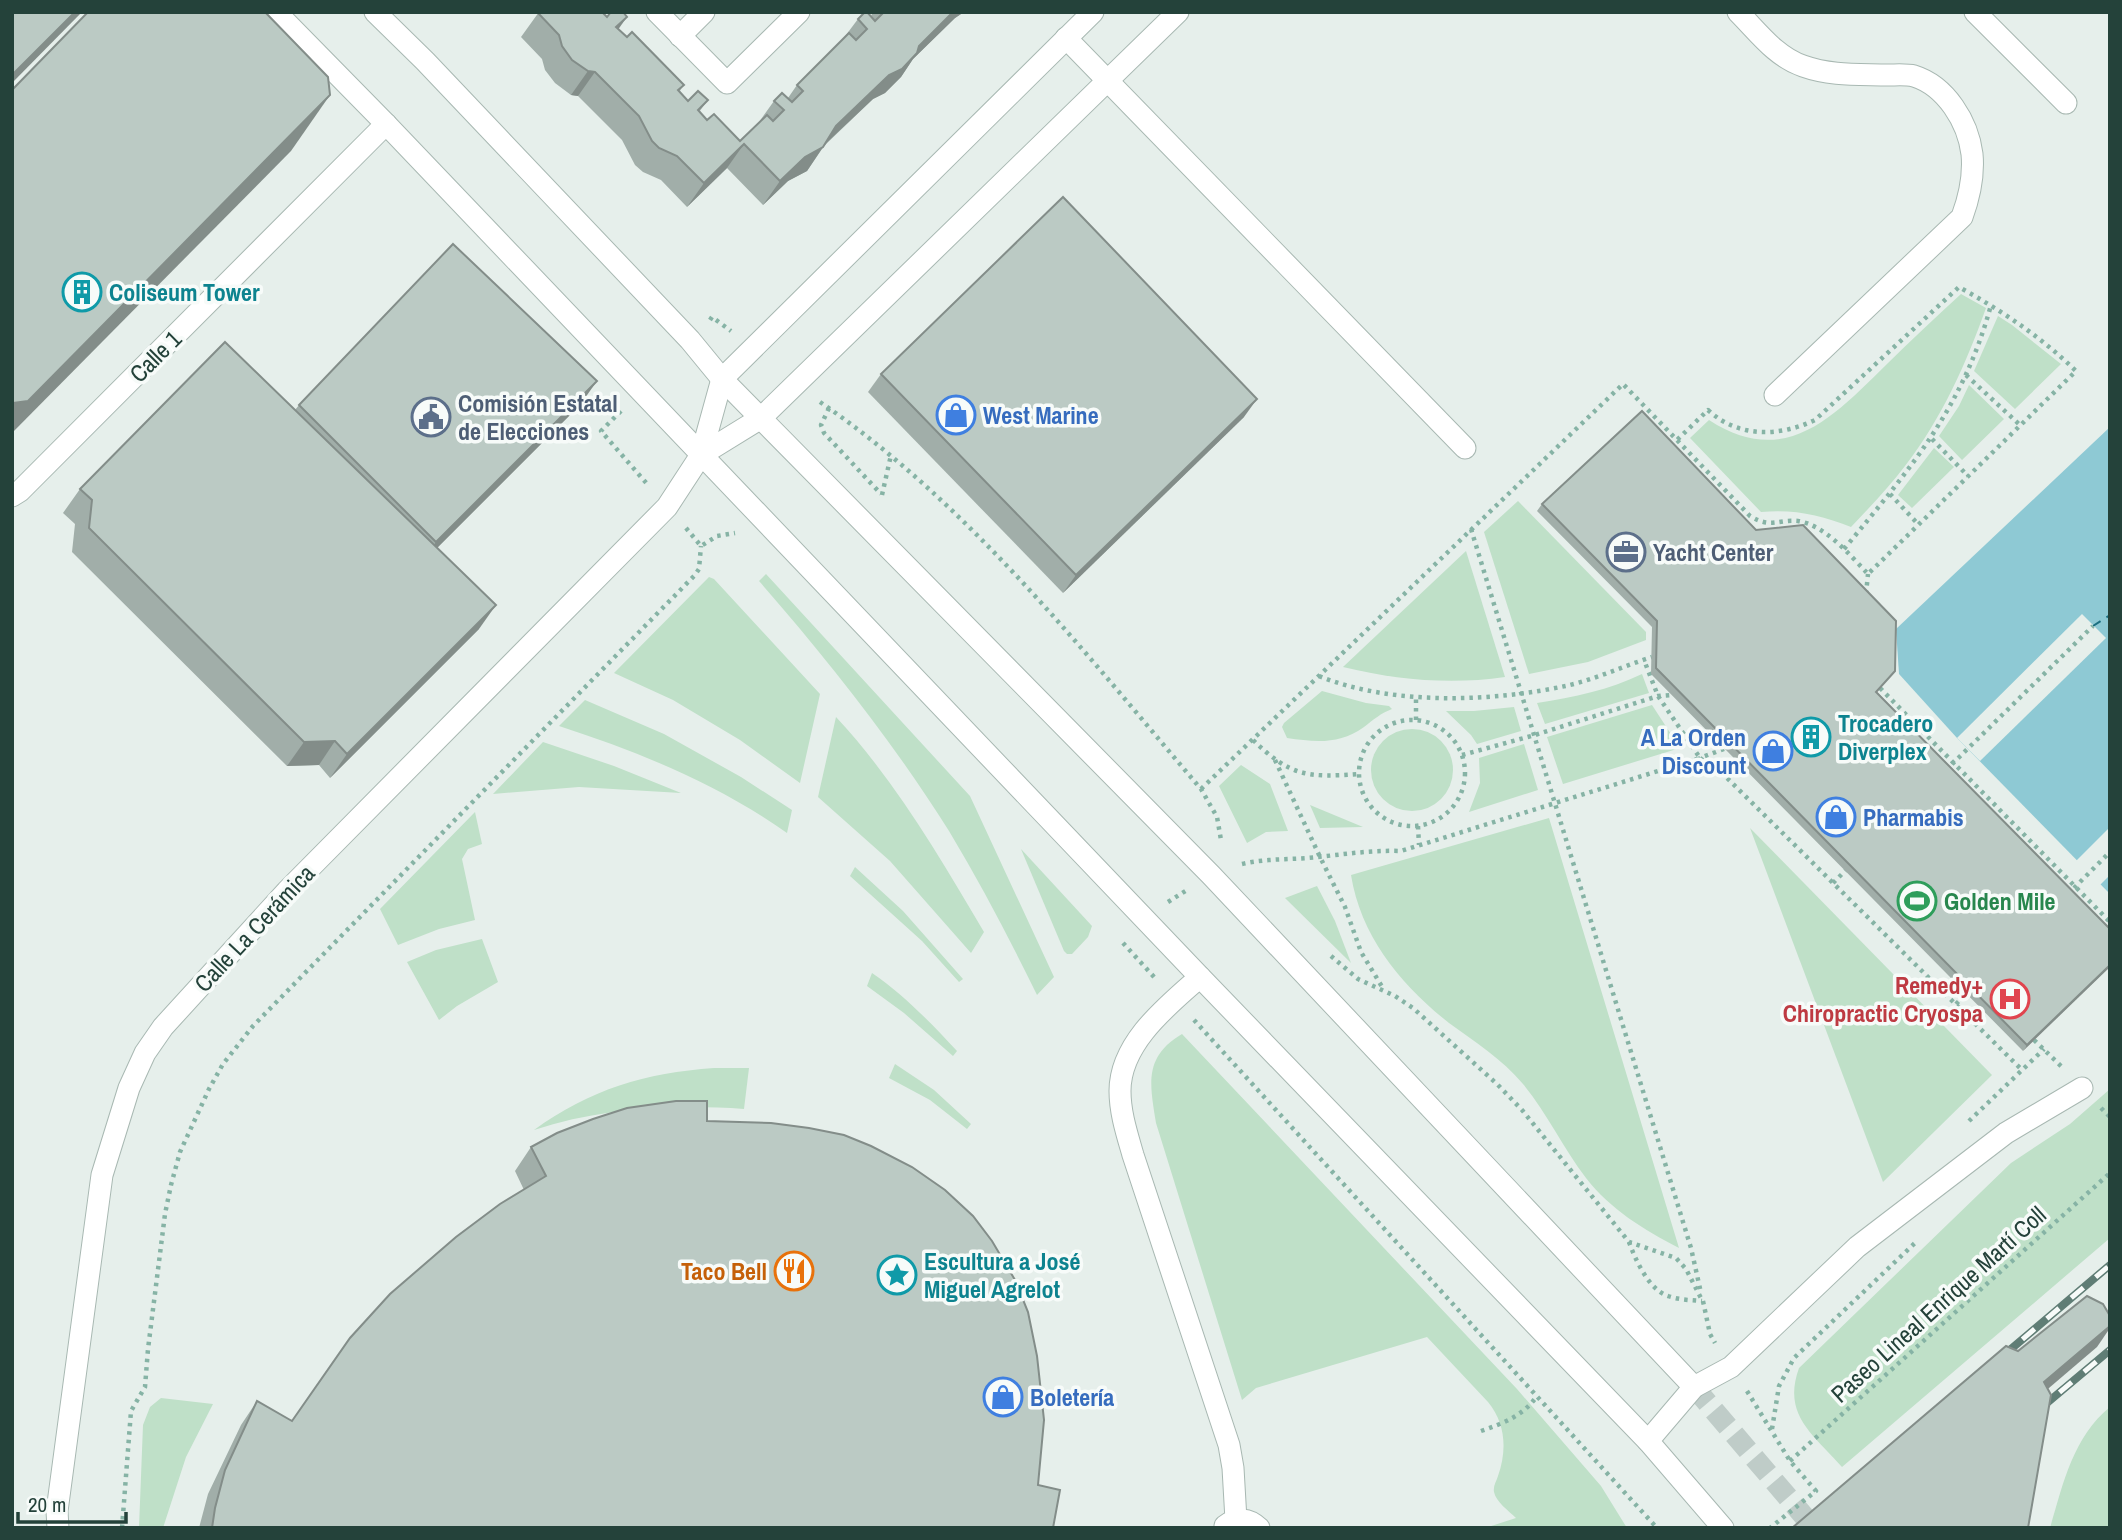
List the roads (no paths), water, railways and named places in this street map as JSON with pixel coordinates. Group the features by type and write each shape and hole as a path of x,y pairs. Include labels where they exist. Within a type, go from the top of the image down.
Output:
{"street":[{"path":"275,12 386,124 1200,977 1648,1441 1723,1528"},
{"path":"374,12 425,61 690,341 722,379 1211,875 1694,1387"},
{"path":"657,12 727,83 799,12"},
{"path":"680,36 704,12"},
{"path":"701,454 722,379 1093,12"},
{"path":"701,454 761,418 1178,12"},
{"path":"1738,12 1787,60 1827,72 1913,75 1929,82 1946,97 1960,117 1972,155 1969,197 1962,217 1775,395"},
{"path":"1975,12 2066,103"},
{"path":"1066,38 1465,448"},
{"name":"Calle 1","path":"12,496 386,124"},
{"name":"Calle La Cerámica","path":"58,1528 57,1511 102,1175 128,1088 145,1053 163,1027 287,891 667,507 701,454"},
{"path":"1200,977 1147,1028 1130,1052 1120,1089 1121,1107 1138,1168 1228,1445 1233,1468 1230,1524 1251,1521 1259,1528"},
{"path":"1648,1441 1694,1387 1731,1367 1857,1247 2006,1133 2088,1094"}],"water":[{"path":"2110,427 2110,894 1957,738 1899,674 1896,629"}],"tunnel":[{"path":"1694,1387 1814,1528"}],"railway":[{"path":"1998,1360 2110,1265"},
{"path":"2035,1413 2110,1350"}],"place":[{"name":"Coliseum Tower","path":"82,292"},
{"name":"West Marine","path":"956,415"},
{"name":"Comisión Estatal de Elecciones","path":"431,417"},
{"name":"Yacht Center","path":"1626,552"},
{"name":"Trocadero Diverplex","path":"1811,737"},
{"name":"A La Orden Discount","path":"1773,751"},
{"name":"Pharmabis","path":"1836,817"},
{"name":"Golden Mile","path":"1917,901"},
{"name":"Remedy+ Chiropractic Cryospa","path":"2010,999"},
{"name":"Taco Bell","path":"794,1271"},
{"name":"Escultura a José Miguel Agrelot","path":"897,1275"},
{"name":"Boletería","path":"1003,1397"}]}
